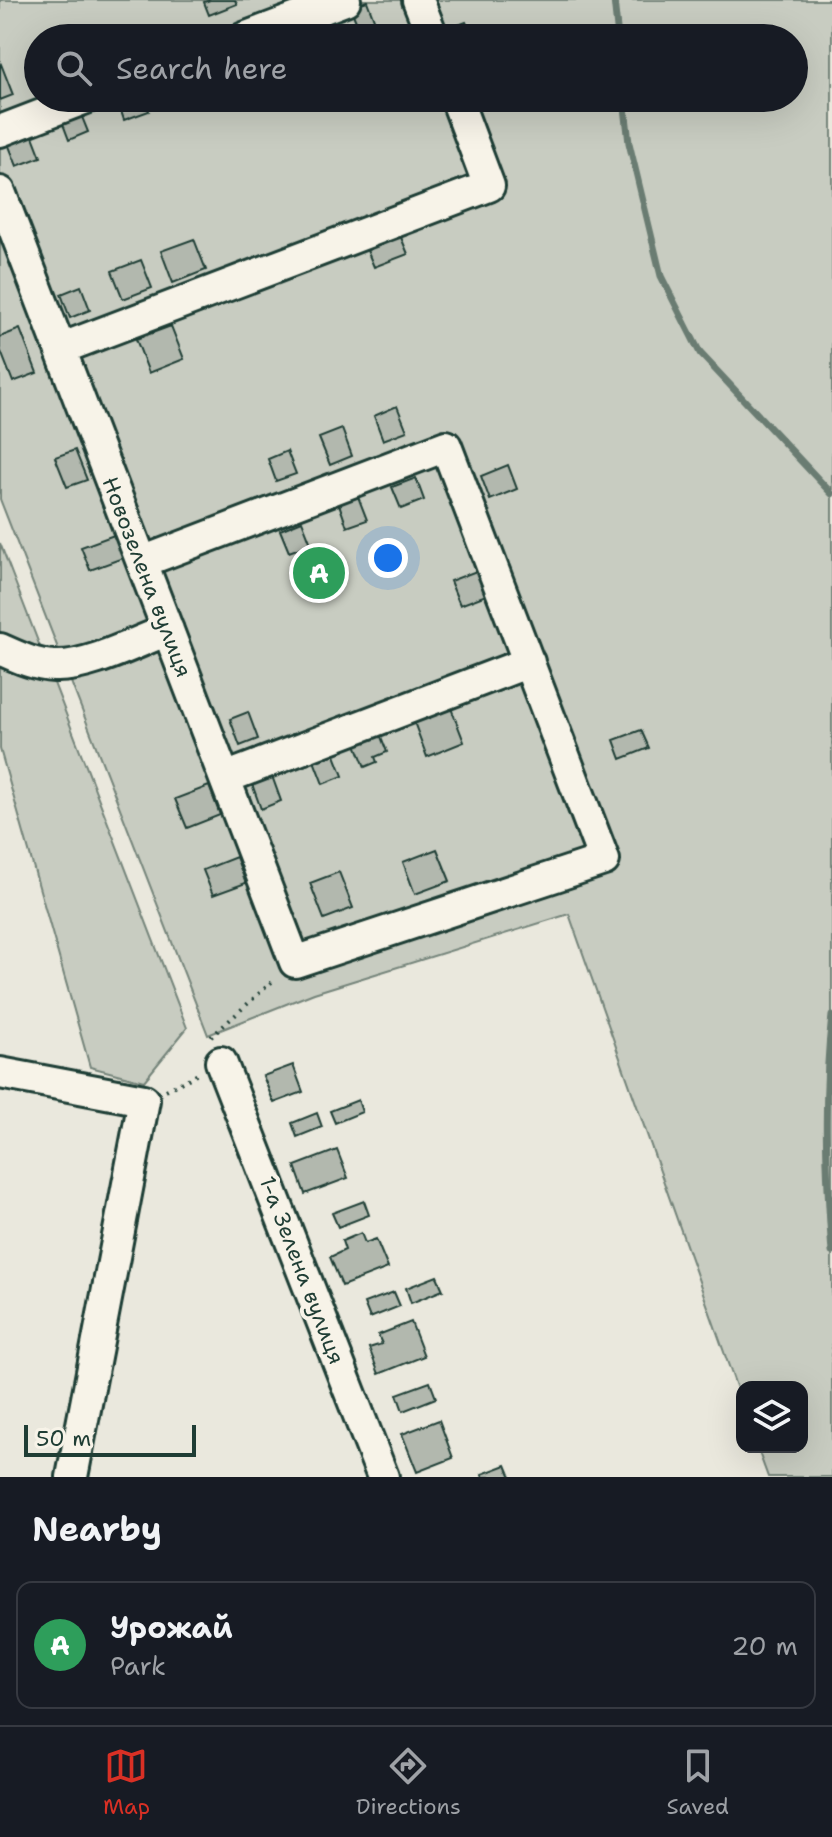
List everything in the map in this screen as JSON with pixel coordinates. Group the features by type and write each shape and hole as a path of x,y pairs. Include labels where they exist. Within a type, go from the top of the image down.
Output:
{"street":[{"path":"281,24 345,0"},
{"path":"418,0 427,24"},
{"path":"0,131 50,112"},
{"path":"60,349 489,186 461,112"},
{"name":"Новозелена вулиця","path":"0,192 295,962"},
{"path":"142,562 446,446 529,662 604,860 295,962"},
{"path":"0,649 31,663 55,666 83,663 168,630"},
{"path":"225,778 529,662"},
{"name":"1-а Зелена вулиця","path":"216,1050 383,1477"},
{"path":"0,1073 144,1100 72,1477"}],"path":[{"path":"144,1100 216,1050 295,962"}],"shaded area":[{"path":"0,0 832,0 832,1477 768,1477 759,1453 808,1453 808,1381 736,1381 736,1386 569,914 314,993 208,1035 0,499"},
{"path":"0,543 187,1028 144,1081 90,1067 0,749"}],"building":[{"path":"235,0 237,4 209,15 204,2"},
{"path":"367,1 376,24 357,24 350,7"},
{"path":"0,65 13,95 0,100"},
{"path":"121,112 146,112 124,120"},
{"path":"82,117 88,132 69,140 63,124"},
{"path":"31,131 41,157 17,166 7,141"},
{"path":"400,235 408,254 374,267 366,248"},
{"path":"194,239 206,270 173,283 161,251"},
{"path":"141,260 152,288 123,299 112,271"},
{"path":"81,286 90,310 70,318 61,294"},
{"path":"171,326 184,359 149,373 136,339"},
{"path":"20,329 37,373 13,382 0,349 0,337"},
{"path":"397,406 407,431 383,440 374,416"},
{"path":"342,429 352,456 330,465 319,438"},
{"path":"75,450 87,480 67,487 55,457"},
{"path":"287,451 296,474 276,481 268,459"},
{"path":"508,465 517,489 490,500 481,476"},
{"path":"416,478 424,500 401,509 392,487"},
{"path":"357,494 367,520 347,527 338,501"},
{"path":"302,521 311,544 289,552 280,530"},
{"path":"114,535 123,558 90,570 81,547"},
{"path":"479,570 489,594 460,605 450,581"},
{"path":"451,708 464,742 427,757 414,722"},
{"path":"248,712 258,739 240,746 230,719"},
{"path":"378,729 387,752 375,757 377,762 365,767 354,739"},
{"path":"641,730 649,748 621,759 614,740"},
{"path":"333,750 343,776 323,784 313,758"},
{"path":"272,776 281,801 261,809 252,784"},
{"path":"209,786 220,815 187,828 175,799"},
{"path":"437,849 450,881 415,894 403,862"},
{"path":"236,857 246,883 213,895 203,870"},
{"path":"339,872 353,908 324,919 310,883"},
{"path":"293,1065 303,1092 274,1103 263,1076"},
{"path":"358,1100 362,1112 335,1123 330,1111"},
{"path":"317,1113 322,1127 297,1137 292,1123"},
{"path":"337,1150 348,1178 305,1194 295,1166"},
{"path":"364,1201 369,1215 338,1227 332,1213"},
{"path":"361,1233 365,1243 376,1239 388,1268 342,1286 330,1257 345,1250 342,1241"},
{"path":"437,1276 443,1290 411,1303 406,1288"},
{"path":"394,1292 400,1306 370,1318 364,1303"},
{"path":"411,1322 424,1356 379,1374 369,1348 382,1344 378,1335"},
{"path":"430,1382 436,1398 403,1411 397,1394"},
{"path":"439,1420 453,1458 417,1472 402,1434"},
{"path":"506,1465 511,1477 483,1477 482,1474"}],"waterway":[{"path":"614,0 617,24"},
{"path":"626,112 629,143 661,276 700,353 832,494"},
{"path":"832,1016 826,1134 832,1252"}],"place":[{"name":"Урожай","path":"319,573"}]}
